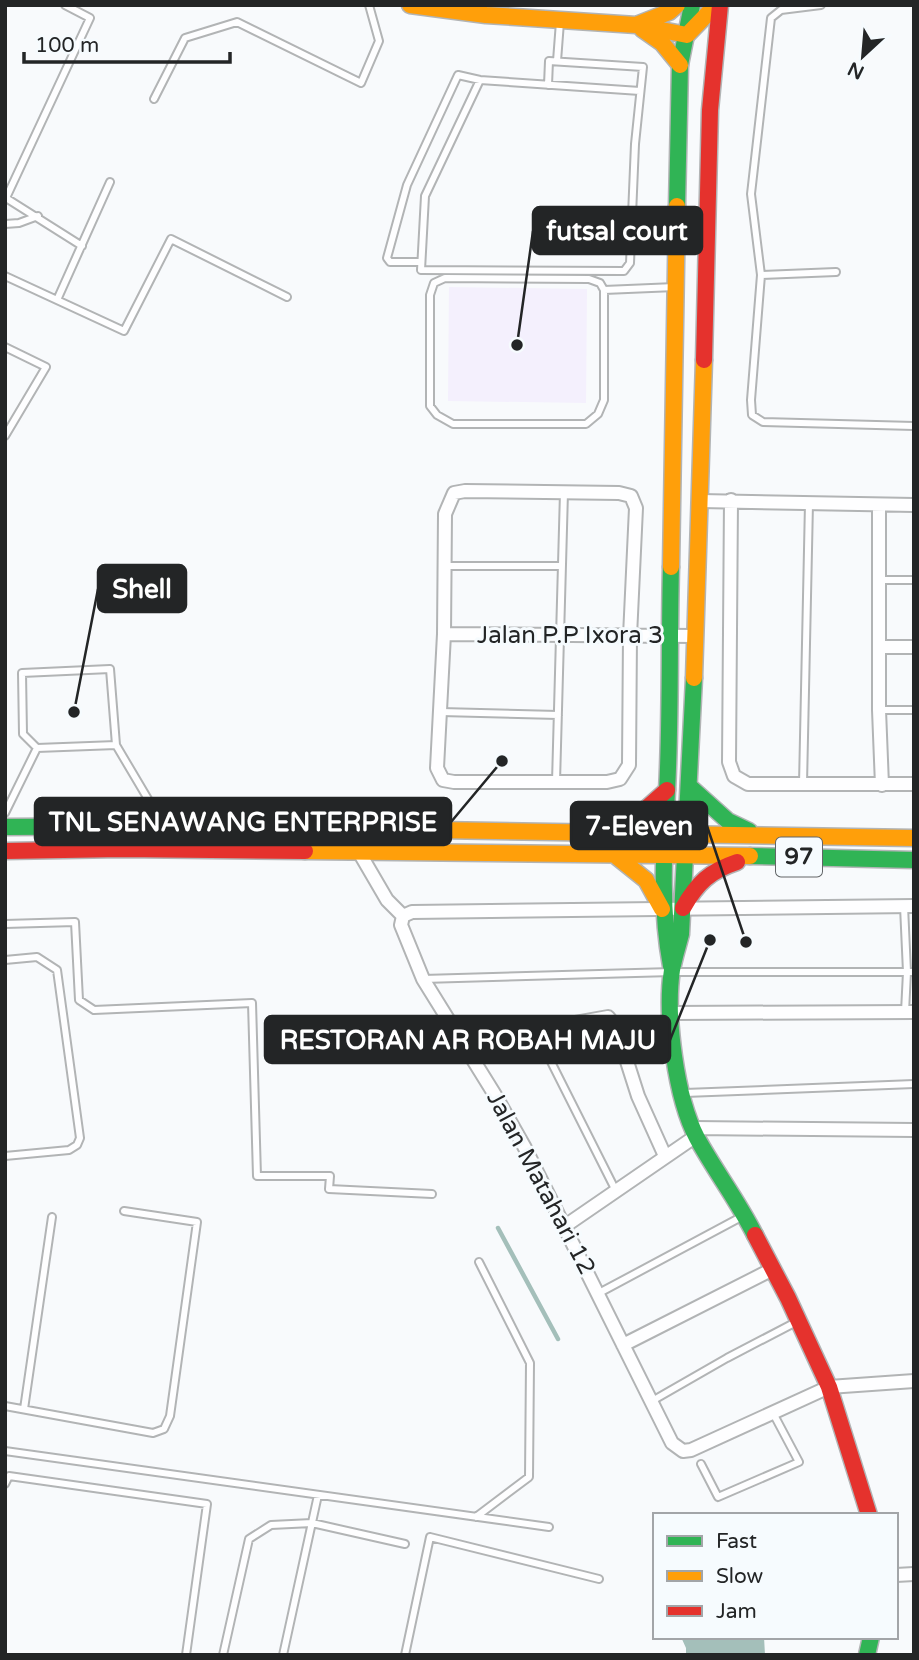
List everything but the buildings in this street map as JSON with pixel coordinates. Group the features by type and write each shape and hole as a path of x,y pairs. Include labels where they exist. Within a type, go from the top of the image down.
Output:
{"street":[{"path":"410,5 560,22 635,25 687,35"},
{"path":"635,25 669,12 677,5"},
{"path":"672,972 664,934 662,856 667,790 680,65 692,5"},
{"path":"687,35 718,5"},
{"path":"718,5 710,110 701,501 690,786 681,934 672,972 671,1013 681,1093 695,1132 745,1215 799,1321 829,1387 868,1513"},
{"path":"635,25 662,43 680,65"},
{"path":"564,492 619,493 631,496 636,508 630,636 629,765 620,779 607,782 443,780 437,768 444,634 445,514 454,493 564,492"},
{"path":"731,500 729,762 734,776 748,784 914,784"},
{"path":"701,501 914,505"},
{"path":"879,505 879,710 882,785"},
{"name":"Jalan P.P Ixora 3","path":"444,634 695,636"},
{"path":"879,647 914,647"},
{"path":"690,786 728,821 759,835"},
{"path":"604,832 635,818 667,790"},
{"name":"97","path":"5,827 164,826 914,838"},
{"name":"97","path":"5,851 122,849 914,860"},
{"path":"359,852 387,900 403,916 412,912 909,906"},
{"path":"616,856 646,880 662,909"},
{"path":"683,908 696,883 716,868 751,857"},
{"name":"Jalan Matahari 12","path":"403,916 401,925 423,979 495,1094 565,1226 672,1443 683,1451 691,1450 772,1411"},
{"path":"671,1013 910,1012"},
{"path":"464,1044 608,1017 615,1027 638,1096 665,1156"},
{"path":"565,1226 616,1192 695,1132 914,1130"},
{"path":"623,1345 773,1269"},
{"path":"772,1411 829,1387 914,1381"}],"lane":[{"path":"65,5 90,18 6,198 82,246"},
{"path":"154,99 185,38 237,22 361,83 379,41 369,5"},
{"path":"821,5 781,9 771,18 751,194 761,275 752,415 763,422 914,426"},
{"path":"557,61 560,22"},
{"path":"480,80 425,196 420,268 423,271 624,271 629,263 635,144 643,67 549,61 548,85"},
{"path":"420,262 390,262 387,258 407,185 458,75 480,80 640,91"},
{"path":"57,300 110,182"},
{"path":"5,224 19,223 38,216"},
{"path":"5,276 124,331 171,239 287,296"},
{"path":"761,275 836,272"},
{"path":"445,278 589,279 600,283 604,290 604,400 598,414 586,424 453,424 437,415 430,406 430,295 435,283 445,278"},
{"path":"604,290 675,287"},
{"path":"5,347 46,367 5,436"},
{"path":"556,782 564,492"},
{"path":"803,784 809,503"},
{"path":"445,566 562,566"},
{"path":"878,580 914,580"},
{"path":"116,745 37,748 23,734 22,673 110,669 116,745 164,826"},
{"path":"879,710 914,710"},
{"path":"440,712 558,715"},
{"path":"5,813 37,748"},
{"path":"909,906 910,1012"},
{"path":"5,924 75,922 79,1000 94,1010 252,1003 257,1176 330,1177 330,1189 432,1194"},
{"path":"5,960 37,957 57,970 80,1138 77,1145 69,1150 5,1156"},
{"path":"423,979 672,972 911,972"},
{"path":"535,1030 616,1192"},
{"path":"681,1093 914,1084"},
{"path":"5,1406 153,1433 164,1429 170,1416 197,1222 124,1211"},
{"path":"598,1293 745,1215"},
{"path":"24,1409 52,1217"},
{"path":"476,1517 529,1477 530,1363 478,1262"},
{"path":"652,1401 799,1321"},
{"path":"701,1464 718,1497 799,1462 772,1411"},
{"path":"5,1451 549,1527"},
{"path":"5,1484 9,1476 207,1504 186,1655"},
{"path":"283,1655 318,1495"},
{"path":"223,1655 249,1539 271,1525 312,1523 405,1544"},
{"path":"405,1655 430,1537 599,1579"}],"shaded area":[{"path":"449,287 587,289 586,403 448,401"},
{"path":"682,1639 764,1639 765,1655 686,1655"}],"waterway":[{"path":"498,1228 558,1339"}],"traffic: fast":[{"path":"677,206 680,65 692,5"},
{"path":"671,567 664,878 665,922 671,966"},
{"path":"694,678 681,934 670,989 671,1033 683,1101 697,1138 755,1235"},
{"path":"689,786 728,821 749,831"},
{"path":"5,827 378,829"},
{"path":"750,856 914,860"},
{"path":"867,1655 871,1639"}],"traffic: slow":[{"path":"410,5 486,15 636,25 687,35 716,5"},
{"path":"636,25 669,12 677,5"},
{"path":"642,29 662,43 680,65"},
{"path":"671,567 677,206"},
{"path":"694,678 704,360"},
{"path":"378,829 914,838"},
{"path":"305,851 750,856"},
{"path":"616,856 646,880 662,909"}],"traffic: jam":[{"path":"704,360 710,110 720,5"},
{"path":"611,829 641,813 667,790"},
{"path":"5,851 305,851"},
{"path":"683,908 705,879 719,869 737,862"},
{"path":"755,1235 829,1387 868,1513"}],"place":[{"name":"futsal court","path":"517,345"},
{"name":"Shell","path":"74,712"},
{"name":"TNL SENAWANG ENTERPRISE","path":"502,761"},
{"name":"RESTORAN AR ROBAH MAJU","path":"710,940"},
{"name":"7-Eleven","path":"746,942"}]}
